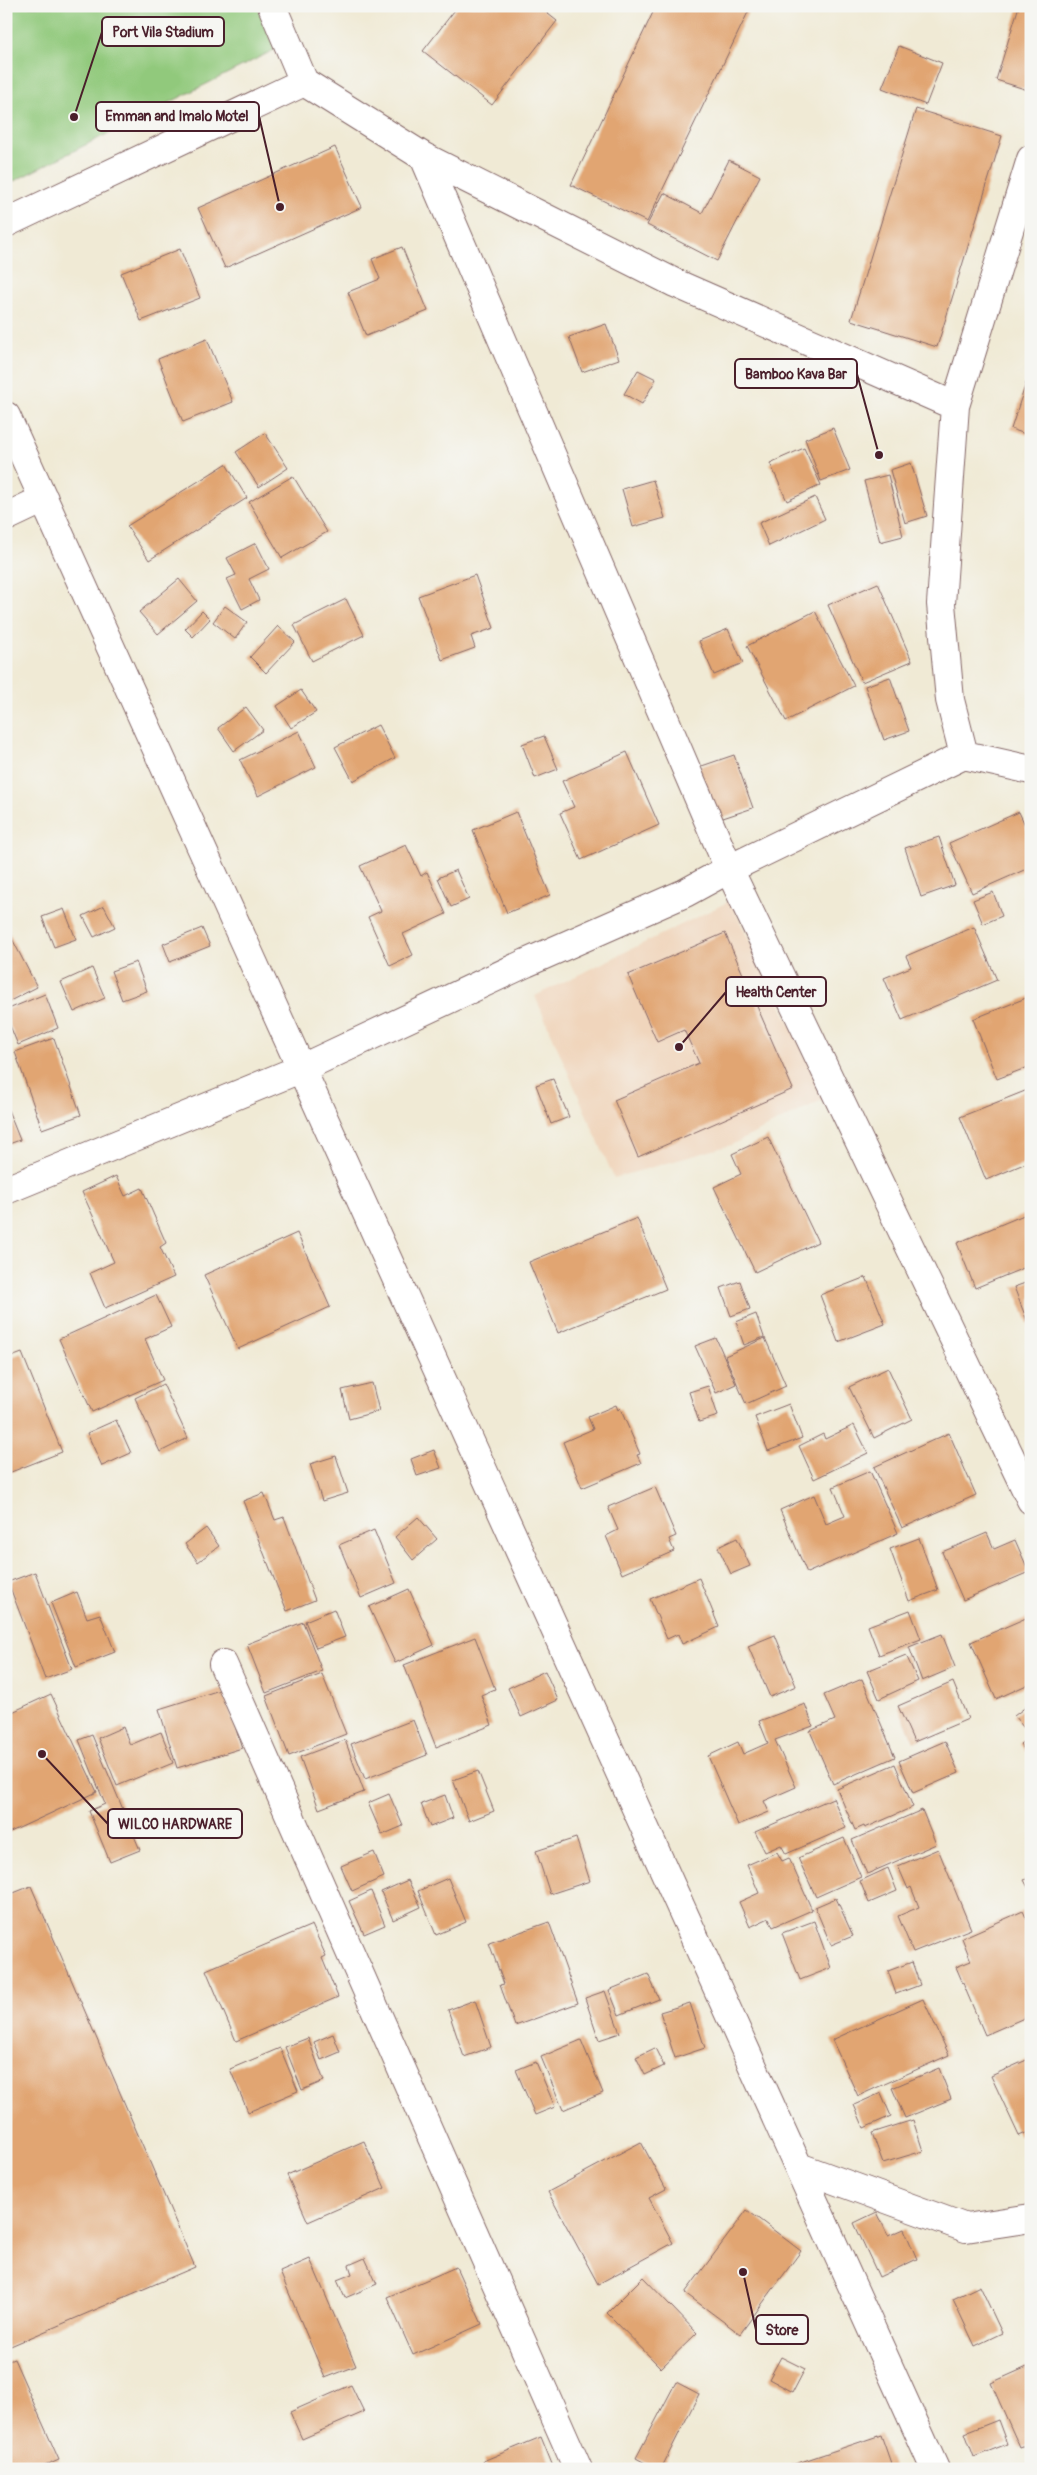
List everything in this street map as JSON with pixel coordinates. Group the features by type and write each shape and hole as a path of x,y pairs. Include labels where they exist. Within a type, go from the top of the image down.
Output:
{"street":[{"path":"272,6 304,82 424,156 675,283 955,406"},
{"path":"6,223 304,82"},
{"path":"424,156 729,869 1031,1500"},
{"path":"964,755 950,700 941,604 955,406 1031,158"},
{"path":"6,416 935,2469"},
{"path":"6,517 44,499"},
{"path":"6,1190 300,1069 684,893 729,869 964,755 1031,770"},
{"path":"223,1664 578,2469"},
{"path":"799,2167 966,2228 1031,2218"}],"shaded area":[{"path":"730,901 826,1098 731,1145 614,1178 535,996"}],"green space":[{"path":"6,6 257,6 276,49 6,185"}],"building":[{"path":"458,6 538,6 557,21 492,105 423,51"},
{"path":"656,6 751,6 647,222 571,185"},
{"path":"1019,6 1031,6 1031,91 996,80"},
{"path":"899,46 942,63 926,105 882,88"},
{"path":"916,109 1002,136 937,347 851,320"},
{"path":"335,147 362,207 225,268 198,208"},
{"path":"729,160 760,176 717,261 647,225 664,193 702,213"},
{"path":"402,247 428,311 366,336 348,292 380,279 372,259"},
{"path":"180,249 200,298 141,321 121,273"},
{"path":"606,324 619,359 582,372 569,337"},
{"path":"207,339 233,402 183,422 158,359"},
{"path":"638,370 656,379 642,404 624,394"},
{"path":"1028,377 1031,378 1031,436 1011,429"},
{"path":"833,428 850,470 821,481 805,439"},
{"path":"265,433 288,468 259,487 236,452"},
{"path":"804,448 821,485 787,501 770,463"},
{"path":"911,463 927,516 905,523 890,470"},
{"path":"226,464 247,498 149,560 127,526"},
{"path":"888,475 903,536 880,542 864,481"},
{"path":"293,476 327,532 282,558 249,502"},
{"path":"653,480 665,518 633,527 622,489"},
{"path":"815,497 825,519 769,546 759,523"},
{"path":"256,543 269,569 249,579 259,600 242,609 227,579 236,575 227,558"},
{"path":"475,575 494,628 471,636 475,648 442,660 418,596"},
{"path":"179,579 197,601 158,634 139,612"},
{"path":"878,583 912,661 862,682 828,605"},
{"path":"346,599 364,635 312,661 294,625"},
{"path":"225,606 247,622 235,639 213,622"},
{"path":"202,611 210,619 193,637 185,629"},
{"path":"815,611 854,686 786,721 747,646"},
{"path":"278,626 295,642 266,673 250,657"},
{"path":"728,629 743,663 714,675 699,641"},
{"path":"890,677 909,731 884,740 865,686"},
{"path":"301,690 316,712 291,728 277,706"},
{"path":"246,707 263,730 234,751 218,728"},
{"path":"378,725 395,758 353,781 335,747"},
{"path":"299,731 316,767 258,796 240,760"},
{"path":"544,736 558,769 535,778 522,744"},
{"path":"627,752 659,825 581,860 560,813 574,807 562,781"},
{"path":"734,755 753,808 714,821 696,768"},
{"path":"516,812 550,895 507,913 473,830"},
{"path":"1019,812 1031,838 1031,867 972,893 949,843"},
{"path":"939,837 955,885 921,897 905,848"},
{"path":"406,845 421,876 427,872 446,914 403,934 413,955 390,966 368,917 381,911 360,866"},
{"path":"456,870 469,899 451,907 438,878"},
{"path":"993,892 1002,916 983,924 973,900"},
{"path":"104,906 115,927 94,937 83,916"},
{"path":"64,909 76,939 54,947 42,917"},
{"path":"6,927 37,987 6,1003"},
{"path":"974,927 997,980 902,1020 884,978 911,967 906,956"},
{"path":"202,928 210,946 170,962 163,944"},
{"path":"725,933 793,1089 638,1157 614,1100 699,1063 684,1030 657,1042 628,975"},
{"path":"136,962 147,991 122,1000 111,971"},
{"path":"92,968 105,998 74,1012 61,982"},
{"path":"45,994 58,1028 18,1045 6,1016 6,1010"},
{"path":"1031,996 1031,1066 997,1079 973,1019"},
{"path":"54,1038 81,1115 42,1129 15,1052"},
{"path":"553,1079 569,1117 551,1124 536,1085"},
{"path":"1030,1089 1031,1136 1025,1138 1031,1154 1031,1161 986,1180 960,1117"},
{"path":"6,1105 20,1140 6,1145"},
{"path":"768,1137 818,1242 755,1272 714,1187 741,1174 732,1154"},
{"path":"116,1176 125,1196 142,1188 166,1243 160,1247 174,1277 105,1308 90,1273 114,1262 82,1192"},
{"path":"1031,1212 1031,1265 975,1288 957,1243"},
{"path":"637,1218 666,1289 558,1333 529,1262"},
{"path":"297,1233 330,1307 238,1349 204,1275"},
{"path":"866,1277 885,1324 838,1342 820,1295"},
{"path":"740,1281 750,1309 731,1316 721,1288"},
{"path":"1031,1281 1031,1331 1014,1287"},
{"path":"156,1295 171,1327 145,1339 163,1380 92,1412 59,1339"},
{"path":"756,1314 764,1337 744,1345 736,1322"},
{"path":"716,1338 736,1384 716,1393 695,1346"},
{"path":"765,1338 786,1386 746,1404 725,1356"},
{"path":"22,1353 62,1452 6,1474 6,1359"},
{"path":"888,1368 912,1419 874,1438 849,1387"},
{"path":"372,1383 379,1411 349,1419 342,1390"},
{"path":"163,1384 188,1438 160,1452 135,1398"},
{"path":"708,1386 718,1416 699,1422 689,1392"},
{"path":"789,1404 802,1438 768,1451 755,1417"},
{"path":"616,1405 618,1410 620,1408 640,1454 637,1455 641,1463 582,1488 563,1442 593,1429 588,1417"},
{"path":"116,1420 131,1453 102,1466 87,1433"},
{"path":"854,1425 868,1453 814,1479 799,1446 823,1434 825,1439"},
{"path":"949,1433 976,1495 902,1528 874,1467"},
{"path":"434,1450 441,1468 417,1476 411,1459"},
{"path":"336,1456 348,1493 322,1501 310,1464"},
{"path":"870,1471 898,1533 807,1573 780,1510 814,1495 826,1524 845,1516 833,1487"},
{"path":"655,1487 676,1536 669,1539 674,1551 622,1574 606,1536 618,1530 608,1507"},
{"path":"264,1493 275,1520 284,1517 315,1600 287,1611 243,1501"},
{"path":"418,1517 437,1539 413,1560 395,1537"},
{"path":"206,1528 219,1546 198,1562 185,1544"},
{"path":"374,1530 396,1583 361,1598 339,1545"},
{"path":"987,1533 994,1549 1015,1540 1029,1572 963,1600 942,1552"},
{"path":"737,1538 750,1566 731,1574 718,1547"},
{"path":"919,1538 938,1590 909,1601 890,1549"},
{"path":"35,1572 72,1669 45,1679 8,1582"},
{"path":"699,1578 719,1627 682,1644 678,1634 667,1639 650,1599"},
{"path":"409,1589 434,1645 395,1663 369,1607"},
{"path":"77,1592 87,1618 100,1614 115,1652 76,1667 51,1603"},
{"path":"334,1609 345,1637 316,1648 305,1621"},
{"path":"910,1610 921,1639 879,1655 868,1626"},
{"path":"1026,1618 1031,1628 1031,1683 996,1699 971,1642"},
{"path":"303,1622 322,1671 266,1693 247,1644"},
{"path":"942,1634 955,1667 922,1681 909,1647"},
{"path":"775,1635 796,1686 770,1697 748,1646"},
{"path":"475,1637 495,1689 481,1695 492,1725 436,1747 404,1665"},
{"path":"906,1655 918,1681 879,1699 867,1671"},
{"path":"545,1671 558,1700 521,1717 508,1688"},
{"path":"322,1674 346,1734 289,1756 266,1696"},
{"path":"862,1679 895,1757 833,1784 810,1731 835,1720 824,1695"},
{"path":"953,1682 968,1719 914,1742 898,1706"},
{"path":"223,1689 242,1748 177,1768 159,1709"},
{"path":"51,1694 97,1792 6,1834 6,1715"},
{"path":"1031,1703 1031,1733 1029,1734 1014,1716"},
{"path":"805,1704 813,1726 775,1740 796,1787 764,1801 769,1812 738,1825 708,1756 738,1742 743,1754 768,1743 759,1721"},
{"path":"413,1720 427,1755 365,1779 351,1744"},
{"path":"123,1727 130,1745 161,1732 173,1763 117,1786 98,1738"},
{"path":"92,1735 140,1850 110,1862 89,1811 105,1804 79,1740"},
{"path":"1031,1736 1031,1758 1020,1744"},
{"path":"345,1740 364,1792 319,1809 300,1757"},
{"path":"945,1741 959,1773 913,1793 899,1761"},
{"path":"895,1764 913,1807 865,1828 864,1826 855,1830 837,1789"},
{"path":"478,1771 494,1811 469,1821 453,1780"},
{"path":"389,1794 403,1826 382,1835 368,1803"},
{"path":"445,1795 453,1818 430,1827 421,1804"},
{"path":"833,1798 846,1828 786,1854 781,1845 765,1852 755,1832"},
{"path":"922,1810 936,1844 867,1874 852,1840"},
{"path":"576,1838 590,1881 550,1894 536,1851"},
{"path":"844,1838 861,1877 816,1897 798,1858"},
{"path":"938,1849 971,1929 913,1952 898,1916 919,1907 911,1887 908,1889 898,1866"},
{"path":"374,1852 384,1877 352,1891 341,1866"},
{"path":"777,1852 782,1861 789,1858 812,1910 773,1927 769,1918 750,1927 739,1902 759,1893 747,1865"},
{"path":"888,1868 897,1891 869,1903 860,1881"},
{"path":"1031,1877 1031,1893 1024,1880"},
{"path":"448,1878 466,1922 436,1935 418,1891"},
{"path":"408,1880 421,1907 393,1920 381,1892"},
{"path":"31,1886 195,2267 6,2348 6,1896"},
{"path":"371,1891 385,1925 364,1934 349,1901"},
{"path":"836,1898 853,1936 831,1945 815,1907"},
{"path":"1023,1911 1031,1928 1031,2015 985,2035 956,1967 971,1961 962,1938"},
{"path":"814,1921 831,1968 800,1980 782,1933"},
{"path":"549,1922 578,2003 515,2026 500,1985 504,1984 489,1943"},
{"path":"312,1925 326,1956 322,1958 338,1997 236,2041 206,1970"},
{"path":"912,1962 920,1985 896,1994 888,1971"},
{"path":"648,1974 659,1999 619,2015 609,1990"},
{"path":"605,1991 620,2033 599,2040 585,1998"},
{"path":"923,1999 949,2055 858,2096 832,2040"},
{"path":"475,2000 491,2047 464,2057 448,2010"},
{"path":"690,2003 705,2048 675,2058 660,2012"},
{"path":"333,2034 340,2052 321,2060 314,2042"},
{"path":"308,2038 324,2081 302,2090 285,2047"},
{"path":"581,2040 603,2093 563,2110 541,2057"},
{"path":"280,2048 298,2091 248,2112 230,2069"},
{"path":"655,2048 664,2066 645,2075 636,2057"},
{"path":"1031,2058 1031,2131 1019,2136 991,2076"},
{"path":"536,2062 555,2107 535,2115 516,2070"},
{"path":"939,2068 951,2099 905,2118 892,2088"},
{"path":"881,2093 891,2116 864,2128 854,2105"},
{"path":"913,2120 923,2151 883,2163 872,2133"},
{"path":"364,2141 385,2188 308,2222 287,2175"},
{"path":"641,2142 666,2189 649,2198 673,2243 598,2284 548,2192"},
{"path":"747,2210 801,2251 740,2334 685,2293"},
{"path":"877,2212 888,2236 904,2229 917,2259 879,2277 854,2223"},
{"path":"365,2258 377,2284 345,2298 337,2280 352,2274 349,2265"},
{"path":"310,2259 356,2366 325,2378 280,2272"},
{"path":"456,2267 482,2324 413,2355 387,2297"},
{"path":"643,2277 697,2333 661,2368 607,2313"},
{"path":"980,2286 1002,2333 975,2346 953,2299"},
{"path":"781,2357 805,2369 793,2392 769,2379"},
{"path":"14,2359 59,2460 38,2469 6,2469 6,2362"},
{"path":"1027,2367 1031,2375 1031,2444 1020,2448 991,2383"},
{"path":"676,2382 699,2394 661,2469 656,2469 636,2458"},
{"path":"351,2385 364,2412 302,2439 290,2412"},
{"path":"998,2420 1007,2444 974,2457 965,2433"},
{"path":"881,2435 893,2469 783,2469 783,2468"},
{"path":"541,2437 554,2469 487,2469 483,2461"}],"place":[{"name":"Port Vila Stadium","path":"74,117"},
{"name":"Emman and Imalo Motel","path":"280,207"},
{"name":"Bamboo Kava Bar","path":"879,455"},
{"name":"Health Center","path":"679,1047"},
{"name":"WILCO HARDWARE","path":"42,1754"},
{"name":"Store","path":"743,2272"}]}
